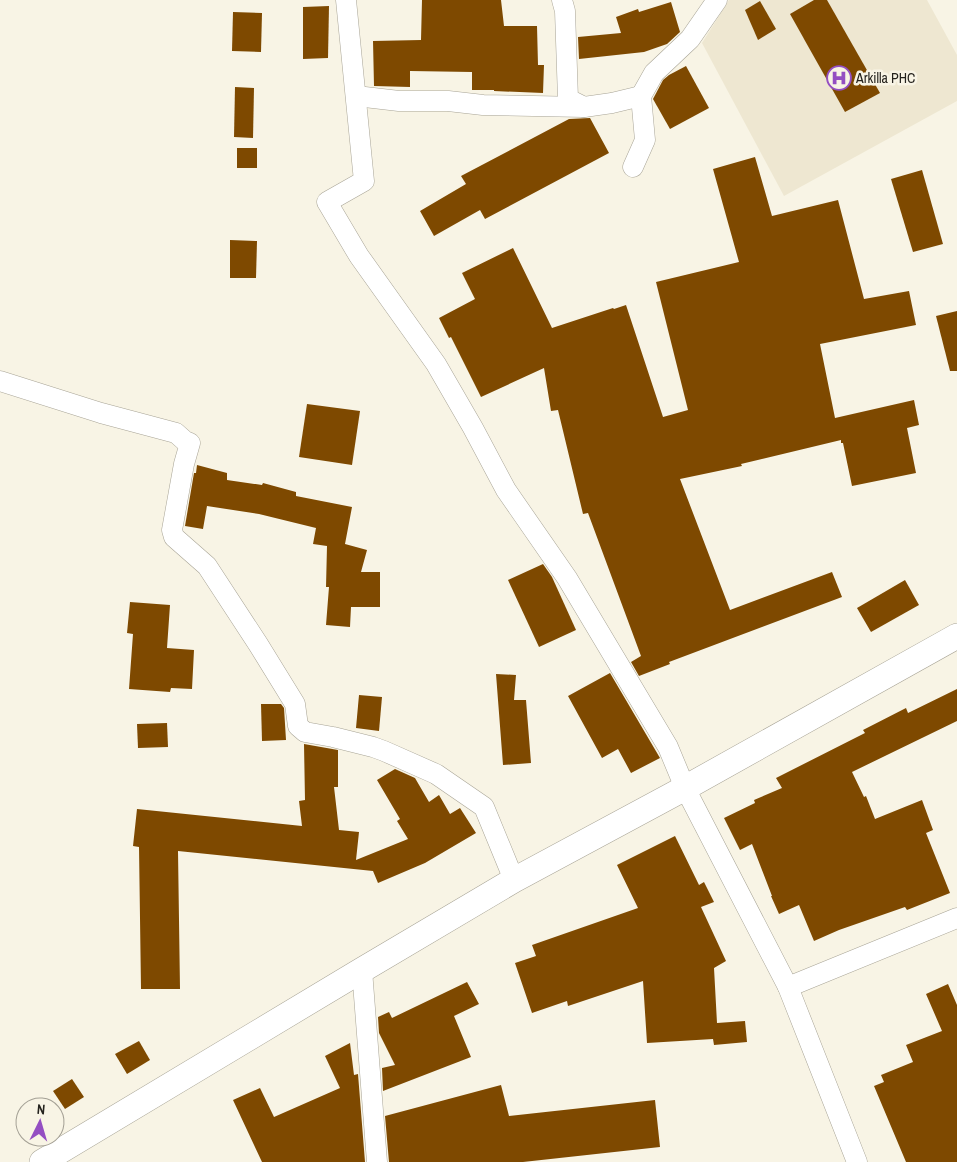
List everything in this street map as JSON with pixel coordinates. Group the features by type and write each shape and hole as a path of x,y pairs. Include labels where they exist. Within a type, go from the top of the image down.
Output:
{"street":[{"path":"346,0 364,180 326,202 359,256 436,364 506,490 567,578 668,746 685,788 788,987 857,1162"},
{"path":"562,0 565,11 568,99 584,107"},
{"path":"633,166 645,140 641,96 654,73 690,40 717,0"},
{"path":"356,96 399,101 448,101 483,105 584,107 641,96"},
{"path":"0,380 101,413 176,433 190,444 184,464 172,530 174,537 207,566 295,704 298,726 306,732 333,737 384,751 436,774 484,807 514,880"},
{"path":"42,1162 514,880 685,788 957,636"},
{"path":"788,987 957,918"},
{"path":"362,970 378,1162"}],"shaded area":[{"name":"Arkilla PHC","path":"729,0 927,0 957,55 957,101 784,196 702,43"}],"building":[{"path":"422,0 501,0 504,26 537,26 538,65 544,65 543,93 472,90 472,72 410,71 410,87 374,86 373,41 421,40"},
{"path":"814,0 827,0 880,93 845,112 790,14"},
{"path":"760,1 776,29 758,40 745,10"},
{"path":"671,2 680,32 667,44 644,52 579,59 578,37 621,33 616,17 638,9 639,12"},
{"path":"329,6 328,58 303,59 303,7"},
{"path":"233,12 262,13 261,52 232,51"},
{"path":"686,66 709,108 670,129 653,99 663,80"},
{"path":"235,87 254,88 253,138 234,137"},
{"path":"590,118 609,153 485,219 480,210 434,236 420,211 466,184 461,176 569,119"},
{"path":"237,148 257,148 257,168 237,168"},
{"path":"755,157 772,216 838,200 864,299 909,291 916,325 820,344 835,418 914,400 919,425 907,428 916,473 852,486 841,440 741,464 742,466 680,479 730,610 832,572 842,597 669,662 670,664 639,676 631,662 641,656 588,513 583,514 558,410 551,411 544,368 481,397 451,337 449,338 439,318 475,299 462,273 513,248 552,328 626,305 663,417 688,410 656,282 739,262 713,169"},
{"path":"922,170 943,244 913,252 891,179"},
{"path":"230,240 257,241 256,278 230,278"},
{"path":"957,311 957,371 950,371 936,316"},
{"path":"307,404 360,411 352,465 299,457"},
{"path":"197,465 227,473 227,480 262,485 263,483 296,492 296,496 352,507 345,544 367,550 361,572 380,572 380,607 351,607 350,627 326,625 329,587 326,587 327,546 313,544 316,528 259,514 207,506 203,529 185,526"},
{"path":"543,564 552,577 576,630 539,647 508,580"},
{"path":"905,580 919,605 871,632 857,608"},
{"path":"130,602 170,605 167,648 194,650 192,689 171,688 170,692 129,689 133,634 127,633"},
{"path":"610,673 660,758 631,773 618,749 602,758 568,696"},
{"path":"496,674 516,675 514,700 526,700 531,763 503,765"},
{"path":"957,689 957,721 852,772 864,797 866,796 875,819 922,800 933,830 926,833 950,893 907,910 905,907 839,930 814,941 799,905 779,914 752,844 740,850 724,818 755,803 754,800 782,788 776,778 865,733 863,730 906,708 908,713"},
{"path":"359,695 382,697 379,731 356,728"},
{"path":"261,704 281,704 284,708 286,740 262,741"},
{"path":"167,723 168,747 138,748 137,724"},
{"path":"304,744 338,750 338,787 334,787 339,830 359,832 356,860 408,839 397,821 400,819 377,780 395,769 415,778 429,802 439,795 450,814 460,808 476,833 425,863 378,883 373,871 178,851 180,989 141,989 139,847 133,846 137,809 302,826 299,801 305,800"},
{"path":"675,836 699,885 704,882 714,902 701,907 726,961 714,968 717,1023 745,1021 747,1042 714,1045 713,1039 647,1043 643,981 568,1006 567,1001 532,1013 515,963 536,956 532,945 638,908 617,865"},
{"path":"467,982 479,1004 454,1016 471,1057 383,1091 382,1068 395,1065 379,1033 378,1017 389,1012 392,1018"},
{"path":"948,984 957,1005 957,1162 906,1162 874,1086 884,1082 881,1075 913,1062 906,1045 942,1031 926,994"},
{"path":"139,1041 150,1060 127,1074 115,1054"},
{"path":"350,1043 354,1075 358,1074 365,1162 262,1162 233,1100 260,1088 274,1117 340,1088 325,1056"},
{"path":"72,1079 84,1097 65,1109 65,1097 57,1097 53,1091"},
{"path":"501,1085 509,1116 655,1100 660,1147 523,1162 389,1162 385,1116"}],"place":[{"name":"Arkilla PHC","path":"839,78"}]}
